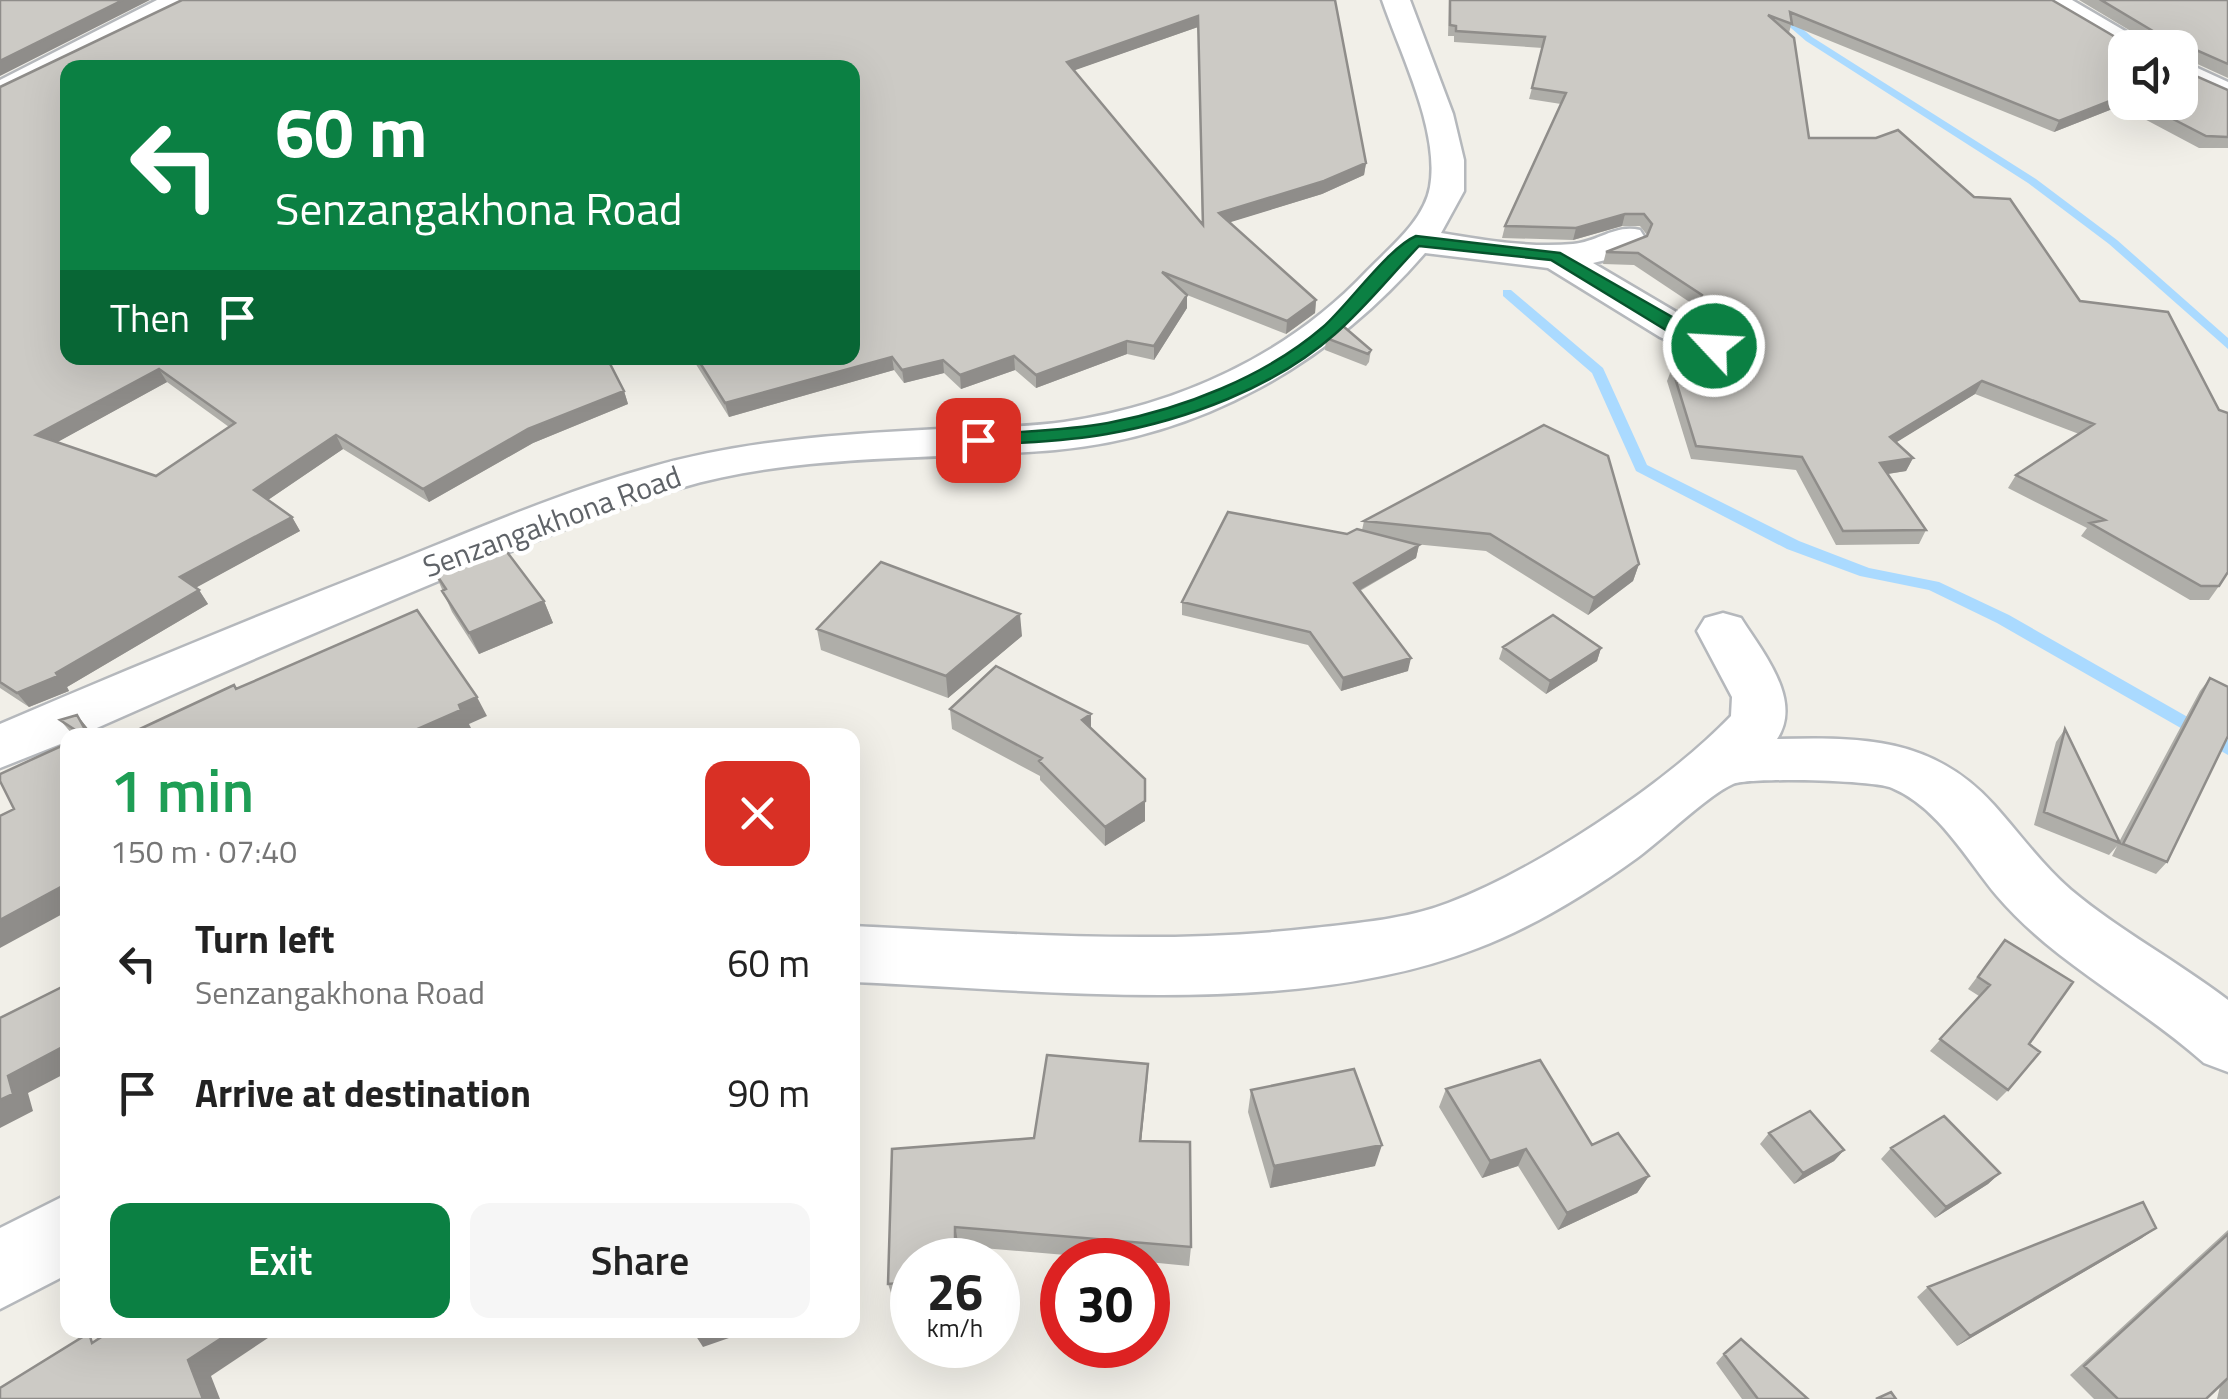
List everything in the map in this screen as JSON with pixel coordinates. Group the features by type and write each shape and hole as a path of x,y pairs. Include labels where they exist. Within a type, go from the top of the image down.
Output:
{"street":[{"path":"61,60 178,0"},
{"name":"Senzangakhona Road","path":"0,747 342,601 576,507 666,476 820,450 1059,436 1148,420 1186,408 1278,367 1329,331 1416,241 1449,187 1446,148 1396,0"},
{"path":"2051,0 2108,31"},
{"path":"0,92 60,61"},
{"path":"2198,78 2228,94"},
{"path":"1416,241 1555,256 1608,250 1626,238"},
{"path":"1555,256 1674,328 1714,346"},
{"path":"860,954 1158,966 1250,964 1366,950 1459,928 1614,843 1723,762 1758,722 1759,697 1723,631"},
{"path":"1723,762 1884,763 1911,771 1963,807 2049,908 2187,1004 2228,1040"},
{"path":"0,1270 60,1236"}],"building":[{"path":"0,0 123,0 0,61"},
{"path":"182,0 1335,0 1366,163 1324,181 1219,213 1316,300 1287,321 1162,272 1187,295 1154,346 1127,341 1036,375 1014,356 960,375 943,360 902,370 892,357 725,403 701,365 860,365 860,60 60,60 60,365 611,365 624,391 528,429 423,489 336,435 254,490 292,517 180,577 199,590 56,673 58,676 17,693 0,682 0,87","holes":["1198,16 1203,225 1067,62","159,369 235,423 156,476 36,435"]},
{"path":"1450,0 2052,0 2108,33 2108,102 2059,121 1790,12 1792,24 1768,15 1794,38 1809,138 1876,138 1898,130 1974,197 2010,199 2080,301 2168,312 2219,410 2228,413 2228,572 2219,586 2201,586 2090,523 2105,520 2016,475 2094,424 1982,381 1890,437 1913,458 1880,463 1926,530 1843,531 1802,457 1696,446 1672,368 1684,338 1719,349 1737,344 1743,331 1735,321 1698,305 1702,295 1638,253 1606,252 1647,236 1652,224 1644,214 1625,214 1576,228 1505,226 1566,93 1532,88 1545,37 1456,31 1456,26 1450,25"},
{"path":"2101,0 2228,0 2228,64 2198,51 2198,30 2151,30"},
{"path":"2198,77 2228,90 2228,137 2206,136 2175,120 2198,120"},
{"path":"1343,326 1371,350 1368,354 1326,338"},
{"path":"1544,425 1608,456 1639,564 1594,598 1490,534 1364,521"},
{"path":"1228,512 1347,534 1357,529 1419,545 1354,583 1411,658 1343,678 1310,632 1182,602"},
{"path":"501,544 544,601 469,633 434,571"},
{"path":"881,562 1020,614 946,676 817,629"},
{"path":"417,610 477,697 459,705 461,710 420,728 142,728 234,685 236,689"},
{"path":"1553,615 1601,648 1550,681 1503,647"},
{"path":"996,666 1091,714 1082,720 1145,779 1145,801 1105,827 1039,761 1042,758 950,709"},
{"path":"2210,678 2228,687 2228,736 2167,862 2123,844"},
{"path":"77,715 84,728 72,728 60,720"},
{"path":"2065,729 2120,843 2044,812"},
{"path":"60,747 60,887 0,920 0,816 14,809 0,774"},
{"path":"2005,940 2073,982 2029,1044 2040,1052 2008,1090 1940,1039 1990,985 1978,977"},
{"path":"60,988 60,1048 8,1076 13,1094 0,1100 0,1018"},
{"path":"1047,1055 1148,1064 1140,1141 1190,1142 1191,1247 1170,1245 1170,1238 1085,1238 955,1227 955,1238 890,1238 888,1284 892,1149 1034,1138"},
{"path":"1540,1060 1592,1145 1618,1133 1649,1176 1567,1213 1526,1149 1490,1161 1446,1089"},
{"path":"1354,1069 1382,1145 1274,1166 1251,1090"},
{"path":"1810,1111 1844,1150 1803,1173 1769,1133"},
{"path":"1944,1116 2000,1173 1946,1207 1891,1148"},
{"path":"2143,1202 2156,1228 1970,1336 1928,1287"},
{"path":"2228,1234 2228,1378 2206,1399 2118,1399 2084,1366"},
{"path":"81,1338 90,1338 92,1343 100,1338 222,1338 188,1360 203,1399 0,1399 0,1388"},
{"path":"1741,1339 1808,1399 1758,1399 1724,1354"},
{"path":"1891,1392 1896,1399 1876,1399"}],"waterway":[{"path":"1780,0 1787,20 1809,39 2032,181 2113,242 2228,345"},
{"path":"1507,293 1598,371 1641,468 1793,545 1866,572 1933,586 2003,619 2228,748"}],"route":[{"path":"978,440 1104,430 1148,420 1224,393 1278,367 1329,331 1416,241 1555,256 1674,328 1714,346"}]}
